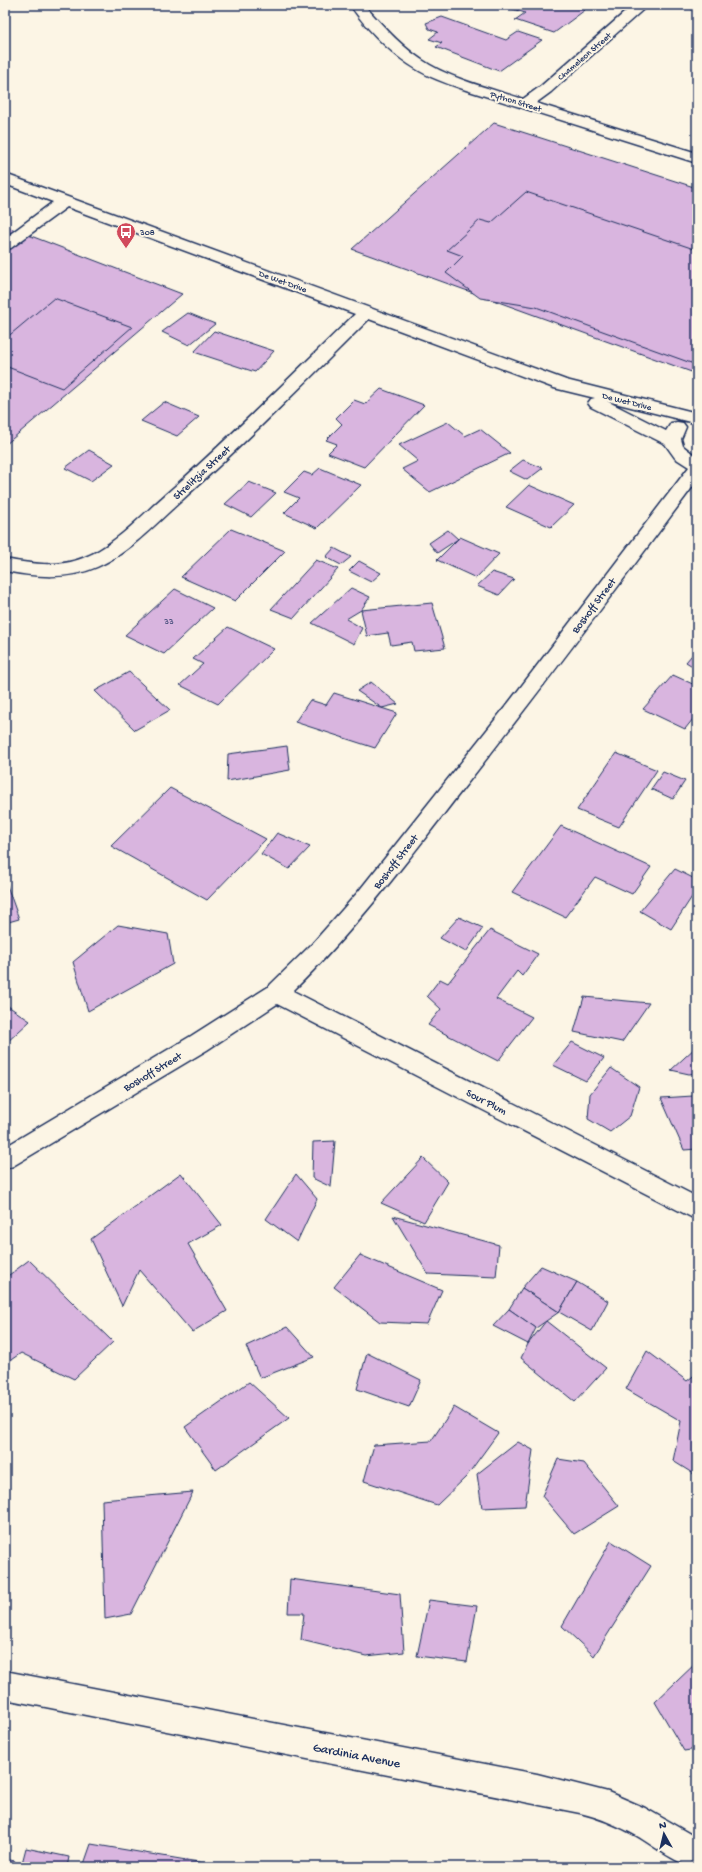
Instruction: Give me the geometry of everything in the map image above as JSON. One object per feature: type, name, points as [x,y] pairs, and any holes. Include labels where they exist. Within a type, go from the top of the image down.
[{"type":"street","name":"Python Street","points":[[357,5],[391,42],[413,60],[436,74],[525,104],[697,158]]},
{"type":"street","name":"Chameleon Street","points":[[525,104],[546,90],[641,5]]},
{"type":"street","name":"De Wet Drive","points":[[5,179],[560,384],[695,418]]},
{"type":"street","points":[[5,245],[65,201]]},
{"type":"street","name":"Strelitzia Street","points":[[5,565],[27,570],[51,571],[78,567],[107,554],[203,473],[367,312]]},
{"type":"street","name":"De Wet Drive","points":[[560,384],[672,441]]},
{"type":"street","points":[[695,418],[681,423],[673,431],[672,441],[676,450],[686,459],[697,464]]},
{"type":"street","name":"Boshoff Street","points":[[5,1159],[200,1043],[276,993],[320,950],[366,898],[517,706],[697,468]]},
{"type":"street","name":"Sour Plum","points":[[276,993],[697,1208]]},
{"type":"street","name":"Gardinia Avenue","points":[[5,1685],[537,1789],[594,1802],[622,1813],[668,1837],[697,1855]]},
{"type":"building","points":[[501,5],[571,5],[585,10],[554,33],[515,20],[525,13]]},
{"type":"building","points":[[442,17],[506,40],[518,32],[542,40],[499,71],[436,47],[442,43],[429,39],[438,32],[429,29],[426,23]]},
{"type":"building","points":[[494,123],[697,188],[697,374],[352,249]]},
{"type":"building","points":[[526,192],[697,250],[697,357],[691,363],[536,307],[480,298],[446,273],[463,256],[447,250],[480,220],[491,223]]},
{"type":"building","points":[[5,226],[182,294],[5,445]]},
{"type":"building","points":[[54,298],[132,327],[62,388],[5,366],[5,339]]},
{"type":"building","points":[[188,313],[215,324],[189,345],[162,332]]},
{"type":"building","points":[[214,331],[274,351],[255,372],[194,352]]},
{"type":"building","points":[[381,389],[424,405],[364,467],[328,453],[337,444],[326,440],[342,424],[336,418],[354,400],[365,404]]},
{"type":"building","points":[[164,402],[199,417],[177,436],[141,421]]},
{"type":"building","points":[[448,422],[465,436],[480,429],[510,453],[430,492],[402,469],[418,461],[399,445]]},
{"type":"building","points":[[89,450],[114,464],[91,481],[65,468]]},
{"type":"building","points":[[523,460],[543,468],[527,480],[509,471]]},
{"type":"building","points":[[320,468],[361,485],[317,528],[284,513],[299,498],[284,492],[304,472],[312,475]]},
{"type":"building","points":[[249,482],[276,493],[251,517],[225,504]]},
{"type":"building","points":[[529,485],[574,505],[551,527],[506,507]]},
{"type":"building","points":[[231,529],[285,551],[235,601],[181,577]]},
{"type":"building","points":[[448,530],[458,539],[437,553],[429,543]]},
{"type":"building","points":[[460,537],[499,554],[476,578],[437,560]]},
{"type":"building","points":[[334,548],[351,557],[341,565],[326,557]]},
{"type":"building","points":[[316,560],[338,569],[294,618],[271,609]]},
{"type":"building","points":[[359,561],[381,573],[371,582],[349,571]]},
{"type":"building","points":[[492,572],[514,579],[499,595],[477,586]]},
{"type":"building","points":[[351,588],[370,597],[361,610],[346,619],[362,628],[354,644],[312,623]]},
{"type":"building","points":[[175,589],[213,608],[164,654],[125,635]]},
{"type":"building","points":[[432,603],[445,648],[414,651],[412,642],[391,645],[388,633],[367,636],[361,610]]},
{"type":"building","points":[[228,627],[274,649],[218,704],[180,685],[203,664],[193,659]]},
{"type":"building","points":[[697,649],[697,669],[686,662]]},
{"type":"building","points":[[129,672],[170,710],[135,730],[95,691]]},
{"type":"building","points":[[673,675],[697,686],[697,714],[685,729],[643,709]]},
{"type":"building","points":[[371,682],[398,704],[382,708],[357,691]]},
{"type":"building","points":[[334,693],[397,713],[375,748],[295,722],[310,700],[326,705]]},
{"type":"building","points":[[287,746],[290,770],[227,781],[228,754]]},
{"type":"building","points":[[616,753],[657,770],[619,827],[577,810]]},
{"type":"building","points":[[663,772],[685,781],[673,799],[651,789]]},
{"type":"building","points":[[170,788],[266,839],[207,900],[111,846]]},
{"type":"building","points":[[561,826],[651,867],[632,894],[595,877],[565,917],[512,892]]},
{"type":"building","points":[[277,833],[310,847],[289,869],[261,854]]},
{"type":"building","points":[[675,869],[697,880],[697,889],[671,929],[640,911]]},
{"type":"building","points":[[5,880],[19,919],[5,923]]},
{"type":"building","points":[[459,917],[483,928],[466,952],[440,938]]},
{"type":"building","points":[[118,925],[168,934],[173,964],[88,1011],[73,962]]},
{"type":"building","points":[[490,930],[538,954],[522,976],[517,971],[496,999],[532,1017],[498,1061],[428,1025],[441,1009],[427,996],[440,979],[448,983]]},
{"type":"building","points":[[584,997],[649,1003],[622,1042],[574,1032]]},
{"type":"building","points":[[5,1004],[30,1021],[5,1044]]},
{"type":"building","points":[[572,1042],[604,1058],[586,1081],[553,1065]]},
{"type":"building","points":[[697,1046],[697,1073],[689,1074],[671,1070]]},
{"type":"building","points":[[611,1068],[639,1087],[630,1116],[610,1132],[588,1119],[590,1094]]},
{"type":"building","points":[[693,1096],[697,1101],[697,1149],[684,1150],[661,1098]]},
{"type":"building","points":[[335,1141],[331,1187],[312,1178],[313,1142]]},
{"type":"building","points":[[423,1158],[448,1182],[424,1222],[381,1203]]},
{"type":"building","points":[[181,1173],[222,1225],[188,1244],[227,1311],[192,1332],[139,1270],[122,1306],[91,1239]]},
{"type":"building","points":[[296,1174],[317,1199],[297,1242],[266,1219]]},
{"type":"building","points":[[393,1216],[499,1245],[496,1277],[428,1274]]},
{"type":"building","points":[[360,1255],[442,1290],[427,1324],[380,1322],[334,1287]]},
{"type":"building","points":[[29,1260],[113,1342],[74,1379],[21,1353],[5,1364],[5,1278]]},
{"type":"building","points":[[541,1266],[577,1282],[559,1312],[522,1288]]},
{"type":"building","points":[[577,1282],[608,1301],[592,1331],[559,1312]]},
{"type":"building","points":[[522,1288],[559,1312],[536,1328],[509,1309]]},
{"type":"building","points":[[509,1309],[536,1328],[528,1344],[493,1326]]},
{"type":"building","points":[[546,1321],[606,1368],[575,1402],[521,1358],[528,1344]]},
{"type":"building","points":[[287,1327],[314,1357],[260,1378],[246,1346]]},
{"type":"building","points":[[647,1351],[687,1381],[697,1373],[697,1476],[673,1461],[681,1421],[626,1389]]},
{"type":"building","points":[[367,1353],[421,1380],[409,1407],[357,1389]]},
{"type":"building","points":[[249,1382],[289,1418],[216,1470],[185,1427]]},
{"type":"building","points":[[454,1407],[498,1433],[466,1477],[437,1505],[364,1481],[374,1445],[431,1441]]},
{"type":"building","points":[[518,1442],[533,1450],[525,1506],[482,1508],[477,1474]]},
{"type":"building","points":[[558,1459],[584,1463],[619,1506],[574,1534],[542,1496]]},
{"type":"building","points":[[193,1492],[131,1614],[105,1619],[102,1500]]},
{"type":"building","points":[[611,1541],[651,1566],[594,1656],[562,1626]]},
{"type":"building","points":[[290,1579],[400,1594],[404,1652],[366,1656],[301,1640],[304,1613],[288,1613]]},
{"type":"building","points":[[429,1600],[477,1606],[467,1662],[417,1656]]},
{"type":"building","points":[[697,1662],[697,1749],[684,1751],[655,1702]]},
{"type":"building","points":[[91,1844],[228,1867],[83,1867]]},
{"type":"building","points":[[26,1848],[69,1857],[67,1867],[21,1867]]},
{"type":"building","points":[[5,1859],[15,1861],[14,1867],[5,1867]]},
{"type":"place","name":"308","points":[[126,249]]}]
